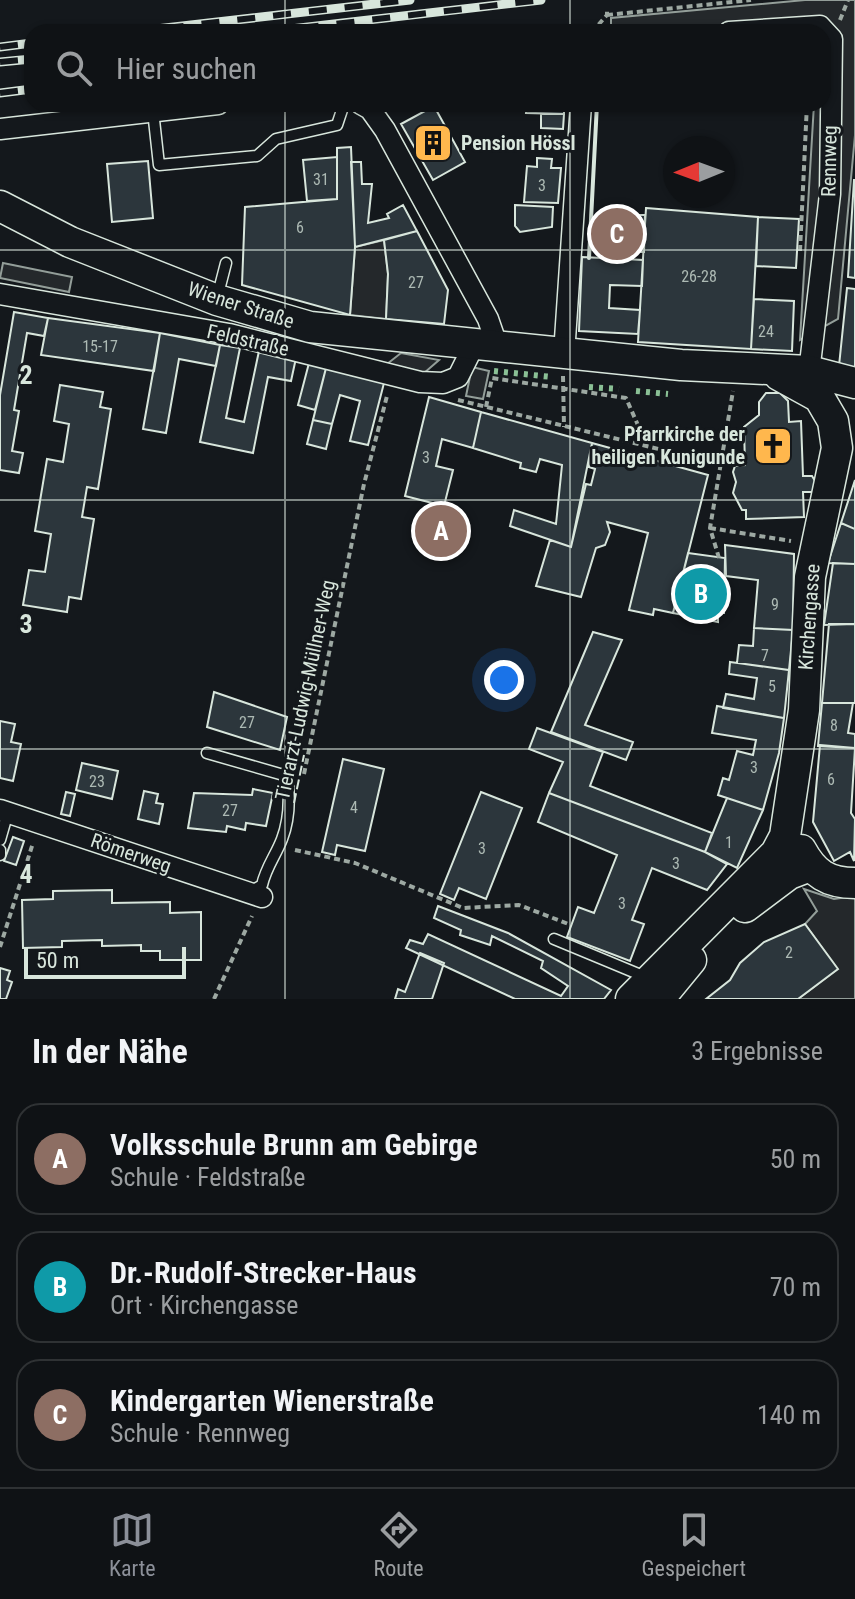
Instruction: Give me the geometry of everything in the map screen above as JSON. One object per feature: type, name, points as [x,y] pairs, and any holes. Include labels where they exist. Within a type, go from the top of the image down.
[{"type":"main road","name":"Wiener Straße","points":[[0,206],[70,242],[217,300],[310,327],[564,354],[751,368]]},
{"type":"main road","name":"Kirchengasse","points":[[751,368],[808,380],[833,421],[837,448]]},
{"type":"main road","points":[[808,380],[855,383]]},
{"type":"main road","name":"Kirchengasse","points":[[793,787],[804,710],[810,577],[815,545],[837,448],[855,421]]},
{"type":"main road","points":[[793,787],[792,834],[810,866],[837,883],[855,883]]},
{"type":"main road","points":[[646,992],[776,853],[785,836],[793,787]]},
{"type":"main road","points":[[646,992],[752,900],[789,874],[810,866]]},
{"type":"street","name":"Rennweg","points":[[808,380],[830,194],[831,38]]},
{"type":"street","points":[[0,129],[144,112]]},
{"type":"street","points":[[369,112],[385,130],[488,319],[486,346]]},
{"type":"street","points":[[564,354],[580,112]]},
{"type":"street","name":"Feldstraße","points":[[0,294],[60,311],[229,334],[443,383],[458,377],[486,346]]},
{"type":"street","name":"Römerweg","points":[[4,811],[255,895]]},
{"type":"lane","points":[[153,112],[159,165],[257,156],[276,139],[337,125],[341,112]]},
{"type":"lane","points":[[217,300],[226,263]]},
{"type":"lane","points":[[207,753],[287,776],[290,801],[282,839],[266,866],[262,885],[255,895]]},
{"type":"lane","points":[[0,840],[4,811]]},
{"type":"lane","points":[[554,939],[646,992]]},
{"type":"path","points":[[607,15],[751,0]]},
{"type":"path","points":[[599,24],[607,15],[607,8]]},
{"type":"path","points":[[800,260],[807,112]]},
{"type":"path","points":[[564,354],[564,427]]},
{"type":"path","points":[[719,558],[710,528],[720,464],[751,368]]},
{"type":"path","name":"Tierarzt-Ludwig-Müllner-Weg","points":[[301,788],[364,484],[393,374]]},
{"type":"path","points":[[486,407],[492,378],[626,398],[648,448]]},
{"type":"path","points":[[445,397],[720,464]]},
{"type":"path","points":[[710,528],[815,545]]},
{"type":"path","points":[[0,947],[40,822]]},
{"type":"path","points":[[288,848],[355,863],[463,908],[519,905],[571,925]]},
{"type":"path","points":[[214,999],[255,895]]},
{"type":"path","points":[[0,924],[4,935]]},
{"type":"shaded area","points":[[805,0],[855,0],[855,135],[838,319],[800,340],[814,112],[831,112],[831,24],[611,24],[611,18]]},
{"type":"shaded area","points":[[384,240],[388,274],[386,319],[350,315],[355,247]]},
{"type":"shaded area","points":[[3,263],[72,277],[69,292],[0,278]]},
{"type":"shaded area","points":[[401,353],[439,360],[423,374],[387,364]]},
{"type":"shaded area","points":[[472,367],[489,371],[483,399],[466,396]]},
{"type":"shaded area","points":[[804,889],[834,899],[855,896],[855,999],[798,999],[837,969],[805,924],[817,911]]},
{"type":"building","name":"Pension Hössl","points":[[423,112],[437,112],[465,162],[433,180],[401,124]]},
{"type":"building","points":[[564,112],[564,114],[526,113]]},
{"type":"building","points":[[541,114],[564,114],[563,129],[541,128]]},
{"type":"building","points":[[351,147],[355,247],[350,315],[242,285],[245,207],[337,199],[337,148]]},
{"type":"building","points":[[337,157],[337,199],[307,201],[303,160]]},
{"type":"building","points":[[537,158],[552,159],[551,168],[561,168],[558,203],[524,202],[527,166],[537,167]]},
{"type":"building","points":[[148,161],[153,218],[112,222],[107,164]]},
{"type":"building","points":[[351,162],[361,162],[362,184],[372,184],[368,223],[389,218],[387,214],[403,205],[417,231],[355,247]]},
{"type":"building","points":[[855,180],[855,278],[848,277]]},
{"type":"building","points":[[515,205],[553,207],[552,227],[520,232],[515,226]]},
{"type":"building","points":[[646,208],[758,217],[751,349],[638,342]]},
{"type":"building","points":[[630,215],[645,215],[644,252],[627,252]]},
{"type":"building","points":[[758,217],[799,219],[796,268],[756,266]]},
{"type":"building","points":[[417,231],[448,290],[444,324],[386,319],[388,274],[384,240]]},
{"type":"building","points":[[582,257],[643,260],[642,286],[610,285],[609,308],[640,310],[638,334],[579,331]]},
{"type":"building","points":[[847,288],[855,289],[855,370],[839,366]]},
{"type":"building","points":[[754,299],[794,301],[792,351],[751,349]]},
{"type":"building","points":[[14,312],[48,318],[44,336],[27,333],[14,410],[19,411],[12,451],[23,453],[19,473],[0,470],[0,395]]},
{"type":"building","points":[[48,318],[160,333],[154,371],[41,355]]},
{"type":"building","points":[[160,333],[220,345],[216,366],[179,359],[166,433],[143,429]]},
{"type":"building","points":[[220,345],[240,348],[226,418],[244,422],[259,351],[296,358],[291,381],[268,377],[253,453],[200,442]]},
{"type":"building","points":[[309,363],[326,368],[315,410],[298,405]]},
{"type":"building","points":[[326,368],[384,383],[368,445],[350,441],[360,401],[340,395],[332,424],[313,420]]},
{"type":"building","points":[[60,385],[103,392],[100,407],[111,409],[98,489],[87,487],[82,517],[94,519],[81,599],[69,597],[67,612],[23,605],[29,570],[45,572],[51,534],[35,531],[47,459],[63,462],[69,424],[54,421]]},
{"type":"building","name":"Pfarrkirche der heiligen Kunigunde","points":[[766,393],[780,393],[788,401],[789,422],[801,421],[803,476],[812,476],[817,484],[812,492],[803,492],[804,517],[746,519],[746,510],[742,510],[733,493],[735,466],[745,465],[744,427],[759,415],[759,402]]},
{"type":"building","points":[[429,397],[481,412],[473,448],[442,439],[436,466],[453,470],[444,506],[405,496]]},
{"type":"building","points":[[481,412],[592,443],[571,547],[510,526],[514,510],[556,524],[562,465],[540,459],[536,472],[520,468],[521,463],[473,448]]},
{"type":"building","points":[[313,420],[332,424],[326,449],[307,444]]},
{"type":"building","points":[[592,443],[708,475],[673,613],[654,609],[653,615],[629,610],[648,533],[607,522],[610,532],[605,545],[596,548],[581,597],[536,586],[550,540],[571,547],[586,484],[591,485],[595,469],[589,467]]},
{"type":"building","points":[[855,480],[855,529],[841,523]]},
{"type":"building","points":[[841,523],[855,529],[855,564],[828,563]]},
{"type":"building","points":[[725,545],[794,554],[793,630],[754,628],[758,580],[726,576]]},
{"type":"building","points":[[688,553],[725,558],[724,613],[718,613],[718,622],[673,613]]},
{"type":"building","points":[[833,563],[855,564],[855,624],[824,625]]},
{"type":"building","points":[[829,624],[855,624],[855,703],[822,703]]},
{"type":"building","points":[[754,628],[793,630],[789,670],[737,663],[739,645],[753,646]]},
{"type":"building","points":[[593,632],[622,640],[585,725],[633,742],[626,760],[551,732]]},
{"type":"building","points":[[730,662],[789,670],[784,718],[723,708],[726,694],[754,699],[757,678],[729,674]]},
{"type":"building","points":[[214,692],[287,717],[280,750],[207,727]]},
{"type":"building","points":[[822,703],[853,703],[848,733],[855,734],[855,748],[818,746]]},
{"type":"building","points":[[717,706],[784,718],[779,753],[763,810],[718,795],[723,778],[729,780],[737,751],[753,755],[756,740],[712,733]]},
{"type":"building","points":[[0,721],[15,724],[11,742],[21,744],[13,781],[0,778]]},
{"type":"building","points":[[537,728],[603,752],[590,786],[712,833],[705,852],[549,793],[563,762],[529,749]]},
{"type":"building","points":[[820,745],[855,748],[851,813],[855,819],[854,861],[850,852],[834,861],[813,822]]},
{"type":"building","points":[[343,759],[384,769],[365,851],[337,845],[335,855],[322,852]]},
{"type":"building","points":[[82,763],[118,771],[112,799],[76,790]]},
{"type":"building","points":[[253,789],[273,793],[266,826],[246,823],[245,830],[227,826],[226,832],[188,828],[194,793],[252,795]]},
{"type":"building","points":[[144,791],[158,794],[156,803],[163,804],[159,824],[138,819]]},
{"type":"building","points":[[66,792],[75,794],[70,816],[61,814]]},
{"type":"building","points":[[481,792],[522,808],[486,899],[459,888],[454,900],[440,894]]},
{"type":"building","points":[[549,793],[705,852],[727,864],[707,890],[652,868],[632,920],[644,924],[630,961],[567,937],[578,907],[594,913],[617,855],[538,822]]},
{"type":"building","points":[[727,798],[763,810],[737,868],[705,852]]},
{"type":"building","points":[[13,837],[24,841],[16,865],[4,861]]},
{"type":"building","points":[[112,890],[112,903],[170,902],[170,913],[201,912],[201,960],[160,960],[160,951],[141,951],[141,945],[102,946],[102,940],[62,941],[62,947],[23,948],[22,900],[53,899],[53,891]]},
{"type":"building","points":[[438,906],[508,933],[611,990],[604,999],[515,999],[406,948],[410,940],[423,944],[428,934],[561,996],[568,986],[541,968],[543,961],[492,936],[490,945],[460,935],[461,930],[434,918]]},
{"type":"building","points":[[805,924],[838,969],[798,999],[706,999],[730,980],[740,963],[764,942]]},
{"type":"building","points":[[420,953],[444,963],[432,999],[395,999],[398,989],[405,992]]},
{"type":"building","points":[[0,968],[10,971],[7,980],[12,982],[6,999],[0,999]]},
{"type":"railway","points":[[200,24],[410,0]]},
{"type":"railway","points":[[334,24],[541,0]]},
{"type":"railway","points":[[0,47],[24,44]]},
{"type":"railway","points":[[0,62],[24,60]]},
{"type":"railway","points":[[0,93],[24,90]]},
{"type":"hedge","points":[[494,371],[552,377]]},
{"type":"hedge","points":[[589,387],[619,389]]},
{"type":"hedge","points":[[636,391],[668,394]]},
{"type":"fence","points":[[294,803],[304,755]]},
{"type":"wall","points":[[589,258],[597,112]]},
{"type":"place","name":"Pension Hössl","points":[[433,143]]},
{"type":"place","name":"Kindergarten Wienerstraße","points":[[617,234]]},
{"type":"place","name":"Pfarrkirche der heiligen Kunigunde","points":[[773,446]]},
{"type":"place","name":"Volksschule Brunn am Gebirge","points":[[441,531]]},
{"type":"place","name":"Dr.-Rudolf-Strecker-Haus","points":[[701,594]]}]
